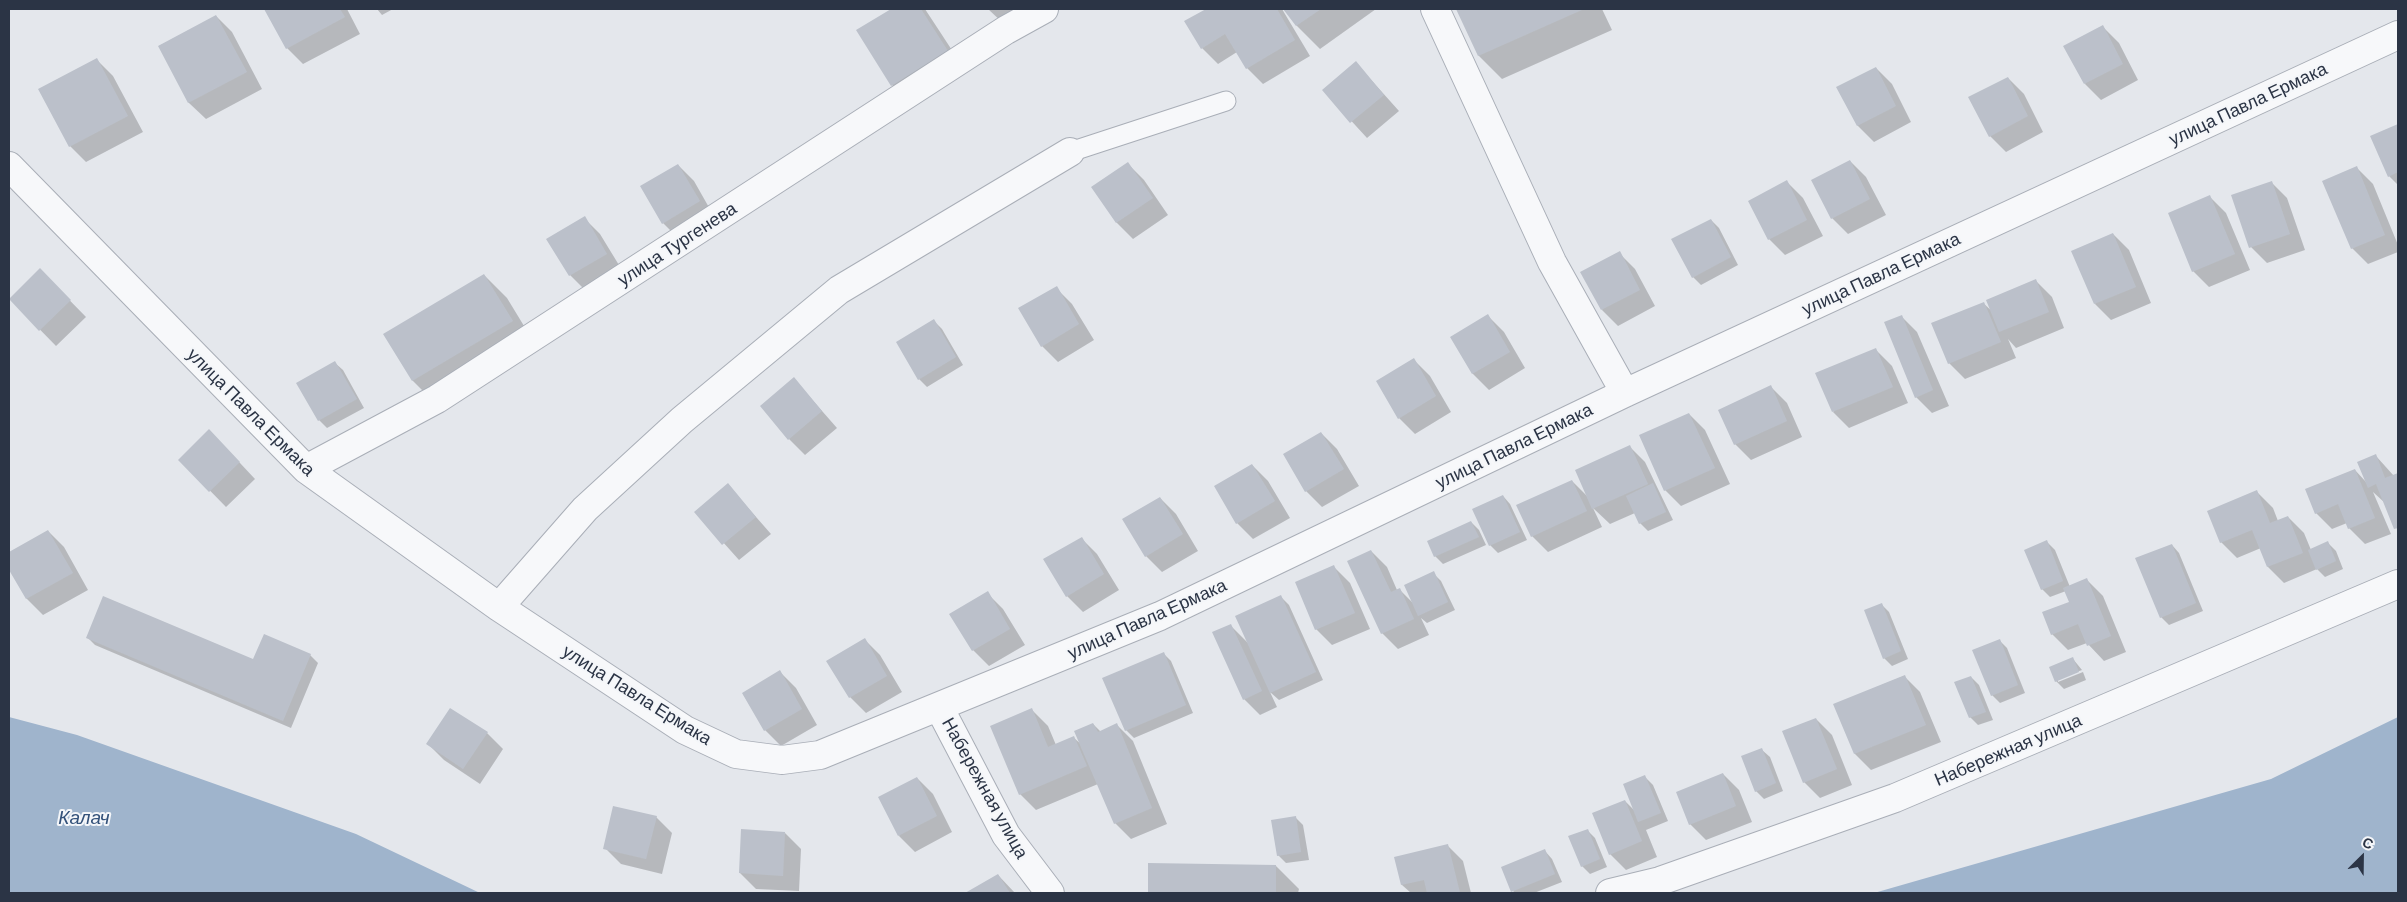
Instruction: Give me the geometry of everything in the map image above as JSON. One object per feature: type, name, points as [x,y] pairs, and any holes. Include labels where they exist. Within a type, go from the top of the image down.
[{"type":"street","name":"улица Тургенева","points":[[306,469],[437,399],[1006,30],[1044,9]]},
{"type":"street","points":[[1435,9],[1552,262],[1625,393]]},
{"type":"street","name":"улица Павла Ермака","points":[[9,166],[306,469],[499,607],[686,730],[736,754],[782,760],[820,755],[1160,616],[1625,393],[2398,35]]},
{"type":"street","points":[[499,607],[585,509],[682,420],[839,290],[1070,152]]},
{"type":"street","name":"Набережная улица","points":[[1610,893],[1660,880],[1895,798],[2398,584]]},
{"type":"street","name":"Набережная улица","points":[[939,706],[1006,835],[1050,893]]},
{"type":"lane","points":[[1070,152],[1226,101]]},
{"type":"water","name":"Калач","points":[[9,717],[77,735],[356,834],[480,893],[9,893]]},
{"type":"water","points":[[2398,717],[2398,893],[1874,893],[2271,779]]},
{"type":"building","points":[[264,9],[340,9],[345,17],[286,49]]},
{"type":"building","points":[[891,9],[921,9],[948,51],[891,86],[856,30]]},
{"type":"building","points":[[1206,9],[1277,9],[1295,40],[1246,69],[1225,34],[1201,49],[1184,21]]},
{"type":"building","points":[[1283,9],[1321,9],[1296,26]]},
{"type":"building","points":[[1456,9],[1584,9],[1478,56]]},
{"type":"building","points":[[216,15],[247,72],[188,103],[158,46]]},
{"type":"building","points":[[2103,25],[2123,64],[2084,84],[2063,46]]},
{"type":"building","points":[[97,58],[128,116],[69,147],[38,89]]},
{"type":"building","points":[[1356,61],[1384,95],[1350,123],[1322,90]]},
{"type":"building","points":[[1876,67],[1896,106],[1857,126],[1836,87]]},
{"type":"building","points":[[2008,77],[2028,116],[1989,137],[1968,97]]},
{"type":"building","points":[[2398,124],[2398,172],[2388,177],[2370,136]]},
{"type":"building","points":[[1850,160],[1870,199],[1831,219],[1811,180]]},
{"type":"building","points":[[1128,162],[1153,198],[1116,223],[1091,187]]},
{"type":"building","points":[[678,164],[700,201],[662,224],[640,186]]},
{"type":"building","points":[[2357,166],[2385,235],[2351,249],[2322,181]]},
{"type":"building","points":[[1787,180],[1807,220],[1768,240],[1748,201]]},
{"type":"building","points":[[2272,181],[2290,234],[2249,248],[2231,195]]},
{"type":"building","points":[[2210,195],[2235,254],[2192,272],[2168,213]]},
{"type":"building","points":[[585,216],[607,254],[569,276],[546,239]]},
{"type":"building","points":[[1711,219],[1731,257],[1692,278],[1671,239]]},
{"type":"building","points":[[2113,233],[2136,287],[2094,304],[2071,251]]},
{"type":"building","points":[[1620,251],[1640,290],[1601,310],[1580,272]]},
{"type":"building","points":[[40,268],[71,300],[39,331],[9,299]]},
{"type":"building","points":[[484,274],[513,321],[412,381],[383,334]]},
{"type":"building","points":[[2036,279],[2049,312],[1999,332],[1986,300]]},
{"type":"building","points":[[1057,286],[1079,324],[1041,347],[1018,308]]},
{"type":"building","points":[[1984,302],[2001,342],[1948,364],[1931,323]]},
{"type":"building","points":[[1488,314],[1510,352],[1472,374],[1450,337]]},
{"type":"building","points":[[1902,315],[1933,390],[1915,398],[1884,322]]},
{"type":"building","points":[[934,319],[956,357],[918,380],[896,342]]},
{"type":"building","points":[[1876,348],[1893,387],[1832,412],[1815,373]]},
{"type":"building","points":[[1414,358],[1436,396],[1398,419],[1376,381]]},
{"type":"building","points":[[335,361],[357,399],[318,421],[296,383]]},
{"type":"building","points":[[794,377],[822,411],[788,440],[760,406]]},
{"type":"building","points":[[1771,385],[1787,421],[1734,445],[1718,410]]},
{"type":"building","points":[[1689,413],[1715,468],[1664,491],[1639,435]]},
{"type":"building","points":[[209,429],[240,462],[209,492],[178,460]]},
{"type":"building","points":[[1321,432],[1344,469],[1305,492],[1283,454]]},
{"type":"building","points":[[1630,445],[1648,484],[1592,509],[1575,470]]},
{"type":"building","points":[[2376,454],[2385,478],[2398,473],[2398,528],[2394,529],[2376,484],[2368,488],[2357,462]]},
{"type":"building","points":[[1252,464],[1275,501],[1236,524],[1214,486]]},
{"type":"building","points":[[2355,469],[2375,518],[2348,529],[2338,504],[2315,514],[2305,489]]},
{"type":"building","points":[[1572,480],[1587,511],[1531,537],[1516,505]]},
{"type":"building","points":[[728,483],[756,517],[722,545],[694,512]]},
{"type":"building","points":[[1653,483],[1666,512],[1639,524],[1626,496]]},
{"type":"building","points":[[2257,490],[2270,523],[2288,516],[2303,553],[2267,567],[2252,530],[2220,543],[2207,511]]},
{"type":"building","points":[[1503,495],[1520,532],[1489,546],[1472,509]]},
{"type":"building","points":[[1160,497],[1183,534],[1145,557],[1122,519]]},
{"type":"building","points":[[1471,521],[1479,537],[1434,557],[1427,541]]},
{"type":"building","points":[[48,530],[73,573],[26,599],[9,570],[9,552]]},
{"type":"building","points":[[1082,537],[1104,574],[1066,597],[1043,559]]},
{"type":"building","points":[[2047,540],[2063,581],[2041,590],[2024,550]]},
{"type":"building","points":[[2328,541],[2336,561],[2316,570],[2308,550]]},
{"type":"building","points":[[2172,544],[2196,603],[2160,618],[2135,558]]},
{"type":"building","points":[[1371,550],[1391,592],[1400,588],[1414,619],[1381,634],[1347,561]]},
{"type":"building","points":[[1334,565],[1355,613],[1315,630],[1295,582]]},
{"type":"building","points":[[1434,571],[1448,602],[1418,616],[1404,585]]},
{"type":"building","points":[[2087,578],[2111,636],[2087,646],[2078,624],[2051,635],[2042,612],[2069,602],[2063,588]]},
{"type":"building","points":[[988,591],[1010,629],[972,651],[949,614]]},
{"type":"building","points":[[1281,595],[1316,672],[1270,693],[1235,616]]},
{"type":"building","points":[[103,596],[253,659],[264,634],[311,654],[283,721],[86,638]]},
{"type":"building","points":[[1882,603],[1901,651],[1883,659],[1864,610]]},
{"type":"building","points":[[1231,624],[1262,691],[1243,700],[1212,632]]},
{"type":"building","points":[[865,638],[887,676],[849,698],[826,661]]},
{"type":"building","points":[[2000,639],[2018,685],[1991,696],[1972,650]]},
{"type":"building","points":[[1164,652],[1186,705],[1125,731],[1102,678]]},
{"type":"building","points":[[2073,657],[2079,672],[2055,682],[2049,667]]},
{"type":"building","points":[[780,670],[802,709],[764,731],[742,693]]},
{"type":"building","points":[[1905,675],[1926,725],[1854,754],[1833,704]]},
{"type":"building","points":[[1971,676],[1986,712],[1969,718],[1954,682]]},
{"type":"building","points":[[450,708],[488,732],[463,769],[426,744]]},
{"type":"building","points":[[1032,708],[1048,747],[1074,736],[1087,766],[1019,795],[990,726]]},
{"type":"building","points":[[1816,718],[1837,769],[1803,783],[1782,731]]},
{"type":"building","points":[[1093,723],[1098,732],[1117,723],[1152,808],[1114,824],[1074,731]]},
{"type":"building","points":[[1762,748],[1776,783],[1755,792],[1741,756]]},
{"type":"building","points":[[1723,773],[1736,806],[1689,825],[1676,792]]},
{"type":"building","points":[[1645,775],[1661,813],[1638,822],[1623,784]]},
{"type":"building","points":[[917,777],[937,816],[898,836],[878,797]]},
{"type":"building","points":[[1625,800],[1642,841],[1609,855],[1592,813]]},
{"type":"building","points":[[613,806],[657,816],[646,859],[603,849]]},
{"type":"building","points":[[1296,816],[1301,852],[1277,856],[1271,820]]},
{"type":"building","points":[[741,829],[785,832],[783,876],[739,873]]},
{"type":"building","points":[[1588,829],[1600,859],[1581,867],[1568,836]]},
{"type":"building","points":[[1448,844],[1460,893],[1427,893],[1424,880],[1401,885],[1394,857]]},
{"type":"building","points":[[1545,849],[1555,874],[1511,892],[1501,867]]},
{"type":"building","points":[[1148,863],[1276,865],[1276,893],[1148,893]]},
{"type":"building","points":[[998,874],[1010,893],[965,893]]}]
